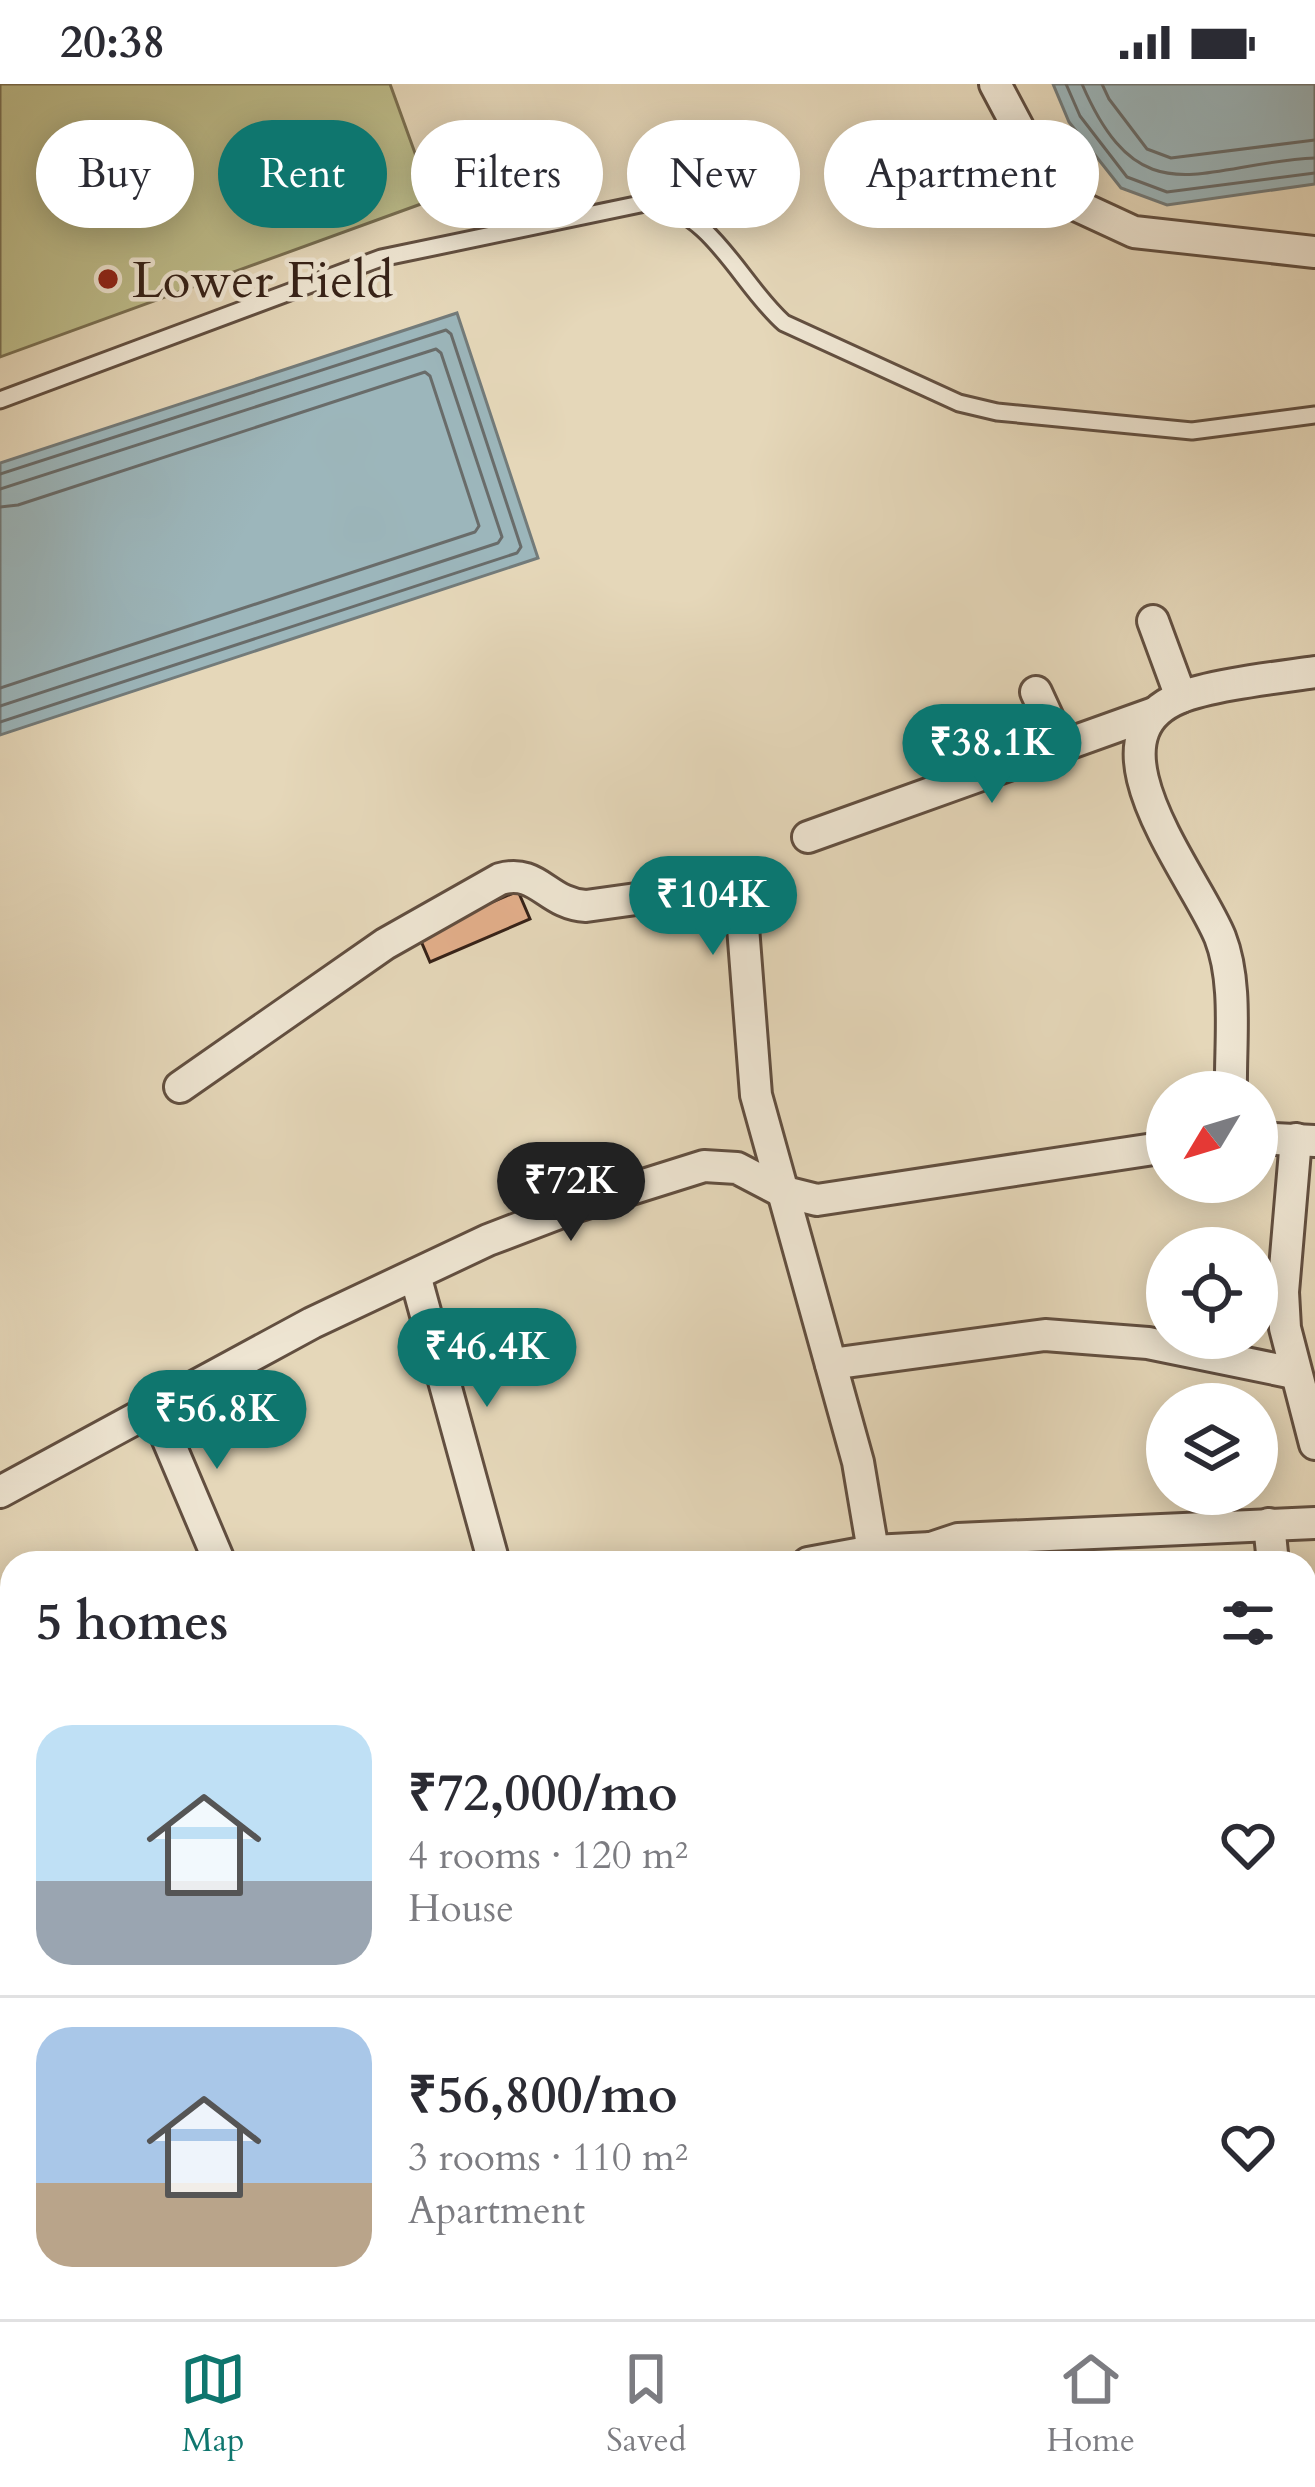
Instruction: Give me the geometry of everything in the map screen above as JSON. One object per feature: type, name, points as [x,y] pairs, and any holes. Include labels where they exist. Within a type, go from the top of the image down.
[{"type":"street","points":[[995,84],[1054,195],[1134,232],[1315,252]]},
{"type":"street","points":[[1153,622],[1167,705],[1138,743],[1138,768],[1220,936],[1229,966],[1232,1071]]},
{"type":"street","points":[[808,837],[1167,705],[1315,672]]},
{"type":"street","points":[[1036,692],[1061,746]]},
{"type":"street","points":[[180,1088],[386,944],[500,879],[518,874],[566,905],[708,889],[730,898],[742,914],[756,1095],[858,1462],[873,1551]]},
{"type":"street","points":[[1306,1140],[1283,1292],[1294,1373],[1315,1444]]},
{"type":"street","points":[[0,1492],[312,1323],[488,1240],[704,1166],[737,1168],[781,1190],[818,1201],[1146,1150]]},
{"type":"street","points":[[415,1275],[491,1551]]},
{"type":"street","points":[[831,1364],[1045,1335],[1148,1343],[1294,1373]]},
{"type":"street","points":[[154,1407],[215,1551]]},
{"type":"street","points":[[932,1551],[958,1540],[1315,1523]]},
{"type":"street","points":[[1269,1524],[1272,1551]]},
{"type":"street","points":[[1120,1531],[1122,1551]]},
{"type":"lane","points":[[0,400],[381,258],[650,202],[671,205],[692,218],[726,254],[761,303],[784,323],[959,403],[997,412],[1192,431],[1315,415]]},
{"type":"shaded area","points":[[0,84],[390,84],[411,142],[411,208],[387,216],[387,120],[218,120],[218,228],[355,228],[0,357]]},
{"type":"water","points":[[1053,84],[1315,84],[1315,184],[1167,205],[1121,188],[1099,160],[1099,120],[1068,120]]},
{"type":"water","points":[[457,313],[538,558],[0,735],[0,463]]},
{"type":"building","points":[[518,891],[530,919],[430,962],[418,934]]},
{"type":"place","name":"Lower Field","points":[[108,279]]}]
